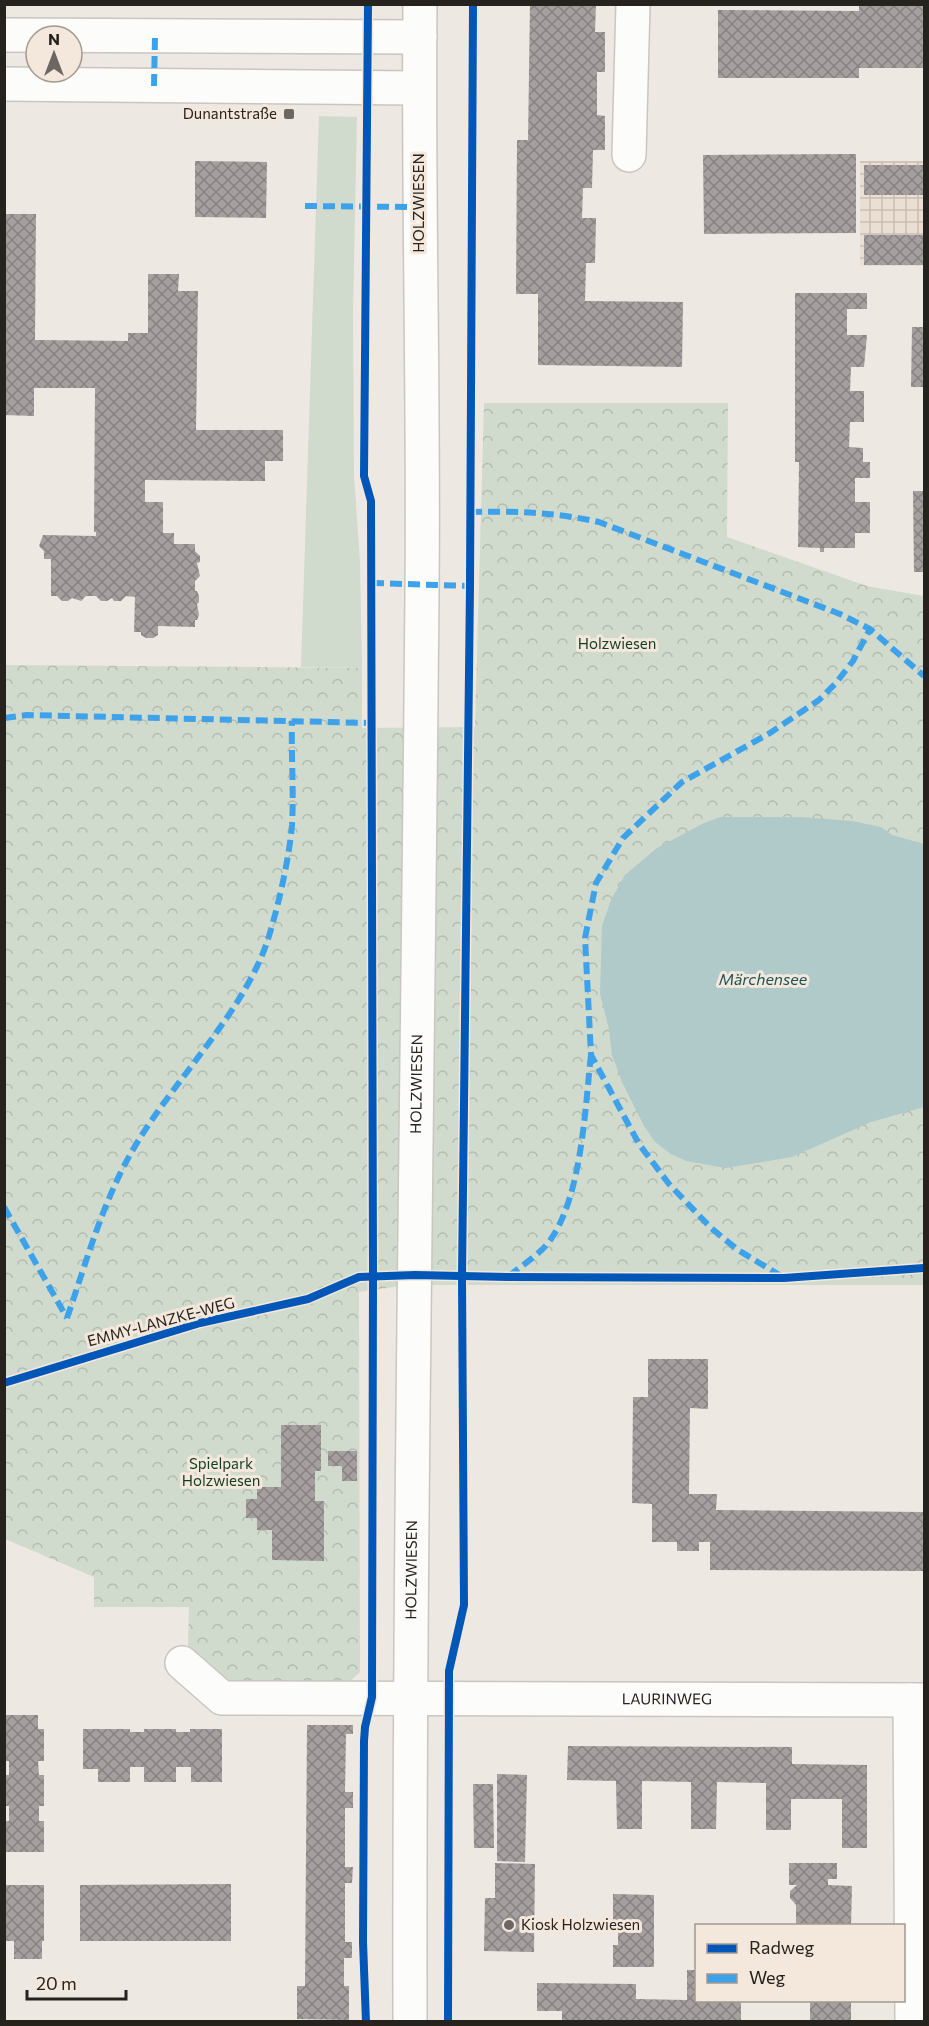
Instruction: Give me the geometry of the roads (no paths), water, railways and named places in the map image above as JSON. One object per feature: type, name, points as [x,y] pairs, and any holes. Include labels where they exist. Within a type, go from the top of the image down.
[{"type":"street","name":"HOLZWIESEN","points":[[410,2022],[409,1697],[422,585],[420,4]]},
{"type":"street","points":[[629,155],[633,4]]},
{"type":"street","points":[[4,35],[420,37]]},
{"type":"street","points":[[4,84],[419,88]]},
{"type":"street","name":"LAURINWEG","points":[[182,1663],[222,1698],[917,1700]]},
{"type":"street","points":[[912,2022],[917,1700]]},
{"type":"water","name":"Märchensee","points":[[720,817],[801,817],[852,821],[881,827],[892,835],[924,844],[924,1107],[871,1122],[792,1157],[726,1168],[686,1161],[671,1154],[655,1142],[644,1126],[622,1082],[612,1055],[609,1029],[600,994],[602,926],[611,900],[625,875],[657,848]]},
{"type":"place","name":"Dunantstraße","points":[[289,114]]},
{"type":"place","name":"Kiosk Holzwiesen","points":[[509,1925]]},
{"type":"park label","name":"Holzwiesen","points":[[617,644]]},
{"type":"park label","name":"Spielpark Holzwiesen","points":[[221,1472]]}]
